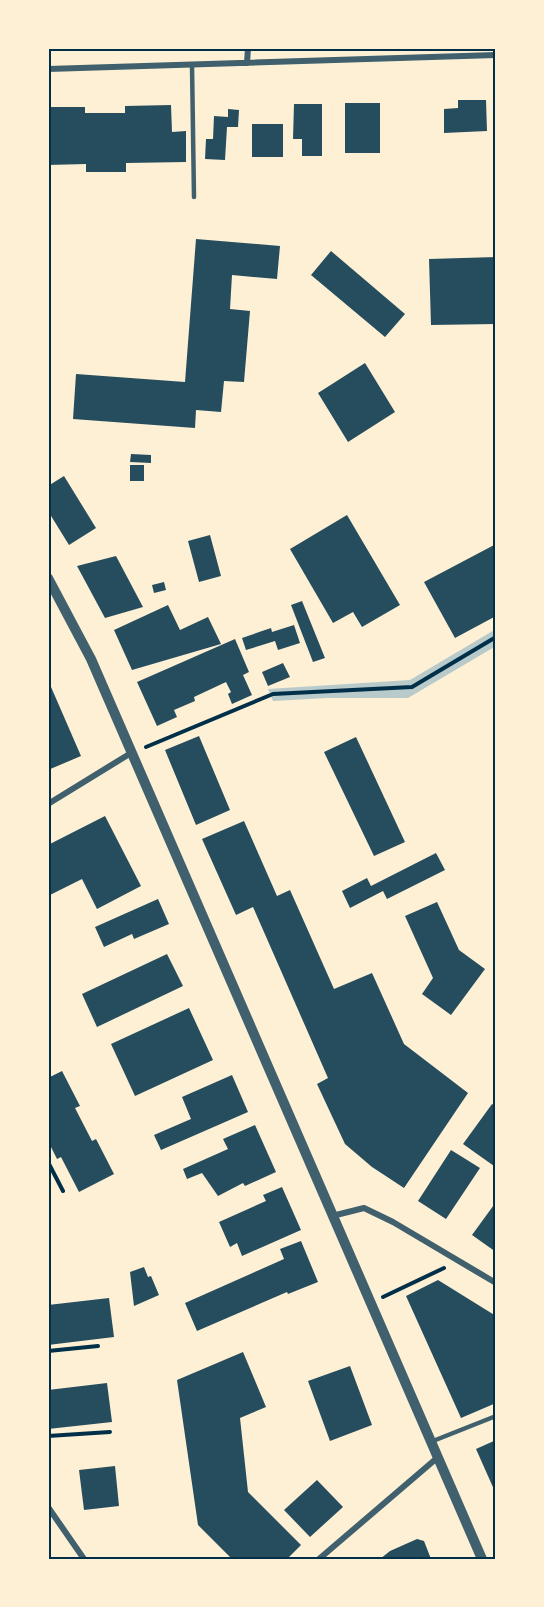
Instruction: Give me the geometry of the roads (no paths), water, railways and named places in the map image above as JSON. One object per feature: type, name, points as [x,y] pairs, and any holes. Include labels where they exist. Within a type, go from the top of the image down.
[{"type":"street","points":[[247,63],[248,48]]},
{"type":"street","points":[[48,69],[496,55]]},
{"type":"street","points":[[48,578],[91,659],[482,1559]]},
{"type":"street","points":[[48,804],[131,753]]},
{"type":"street","points":[[332,1216],[364,1208],[393,1222],[496,1283]]},
{"type":"street","points":[[319,1559],[437,1458]]},
{"type":"street","points":[[48,1507],[84,1559]]},
{"type":"lane","points":[[192,65],[194,197]]},
{"type":"lane","points":[[430,1442],[496,1416]]}]
